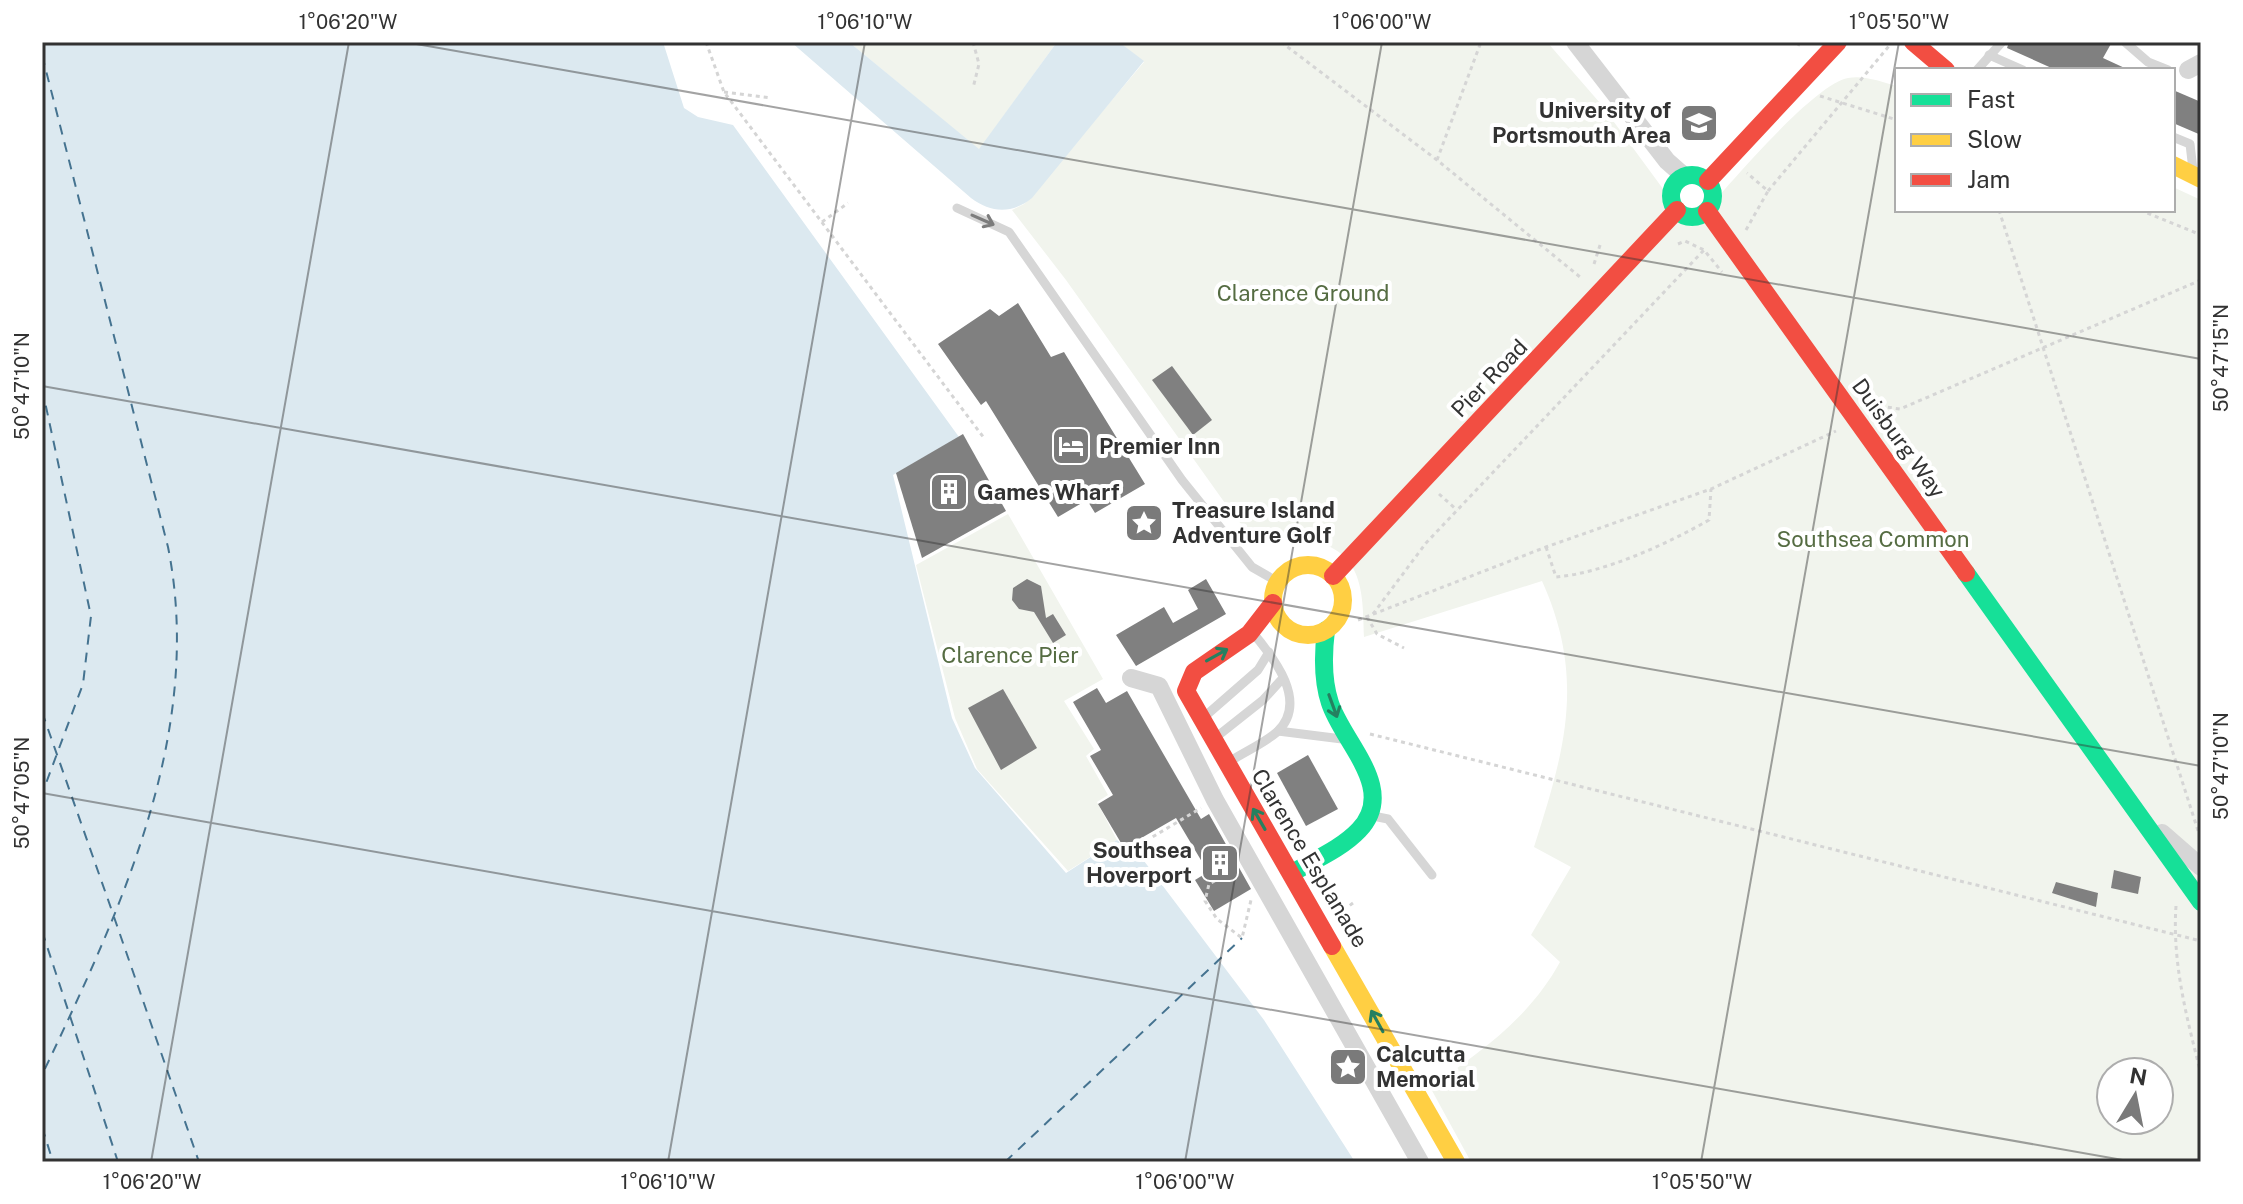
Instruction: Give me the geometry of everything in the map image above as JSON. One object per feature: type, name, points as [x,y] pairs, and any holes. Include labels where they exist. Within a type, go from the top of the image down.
[{"type":"street","points":[[1708,181],[1838,42]]},
{"type":"street","points":[[1913,42],[1944,68]]},
{"type":"street","points":[[1575,43],[1667,161],[1684,176]]},
{"type":"street","points":[[2175,166],[2197,177]]},
{"type":"street","points":[[1693,174],[1708,181],[1713,196],[1707,211],[1691,217],[1677,210],[1670,195],[1672,187],[1684,176],[1693,174]]},
{"type":"street","name":"Pier Road","points":[[1333,576],[1677,210]]},
{"type":"street","name":"Duisburg Way","points":[[1707,211],[2201,902]]},
{"type":"street","points":[[1304,566],[1315,566],[1333,576],[1342,595],[1342,605],[1334,623],[1315,634],[1292,631],[1276,615],[1273,603],[1278,582],[1293,568],[1304,566]]},
{"type":"street","name":"Clarence Esplanade","points":[[1273,603],[1252,632],[1199,665],[1187,677],[1186,691],[1456,1162]]},
{"type":"street","points":[[1292,873],[1360,830],[1370,815],[1374,797],[1371,780],[1348,739],[1329,695],[1323,653],[1326,630]]},
{"type":"street","points":[[1131,678],[1159,686],[1215,800],[1420,1162]]},
{"type":"street","name":"Duisburg Way","points":[[2137,809],[2201,867]]},
{"type":"lane","points":[[1979,68],[2002,42]]},
{"type":"lane","points":[[2125,42],[2148,62],[2183,69]]},
{"type":"lane","points":[[1989,55],[2018,68]]},
{"type":"lane","points":[[2175,138],[2190,144],[2197,177]]},
{"type":"lane","points":[[957,208],[1009,232],[1182,480],[1252,567],[1278,582]]},
{"type":"lane","points":[[1226,764],[1278,731],[1289,713],[1291,696],[1283,678],[1269,652],[1252,632]]},
{"type":"lane","points":[[1201,720],[1258,670],[1269,652]]},
{"type":"lane","points":[[1213,741],[1263,700],[1283,678]]},
{"type":"lane","points":[[1278,731],[1348,739]]},
{"type":"lane","points":[[1370,815],[1388,819],[1432,875]]},
{"type":"path","points":[[706,42],[724,92],[984,438]]},
{"type":"path","points":[[973,42],[979,64],[973,88]]},
{"type":"path","points":[[1281,42],[1437,160],[1583,279]]},
{"type":"path","points":[[1437,160],[1481,42]]},
{"type":"path","points":[[1740,241],[1768,191],[1892,42]]},
{"type":"path","points":[[1795,88],[1895,119]]},
{"type":"path","points":[[724,92],[771,98]]},
{"type":"path","points":[[1747,173],[1768,191]]},
{"type":"path","points":[[822,222],[848,203]]},
{"type":"path","points":[[2000,212],[2201,840]]},
{"type":"path","points":[[2145,212],[2201,235]]},
{"type":"path","points":[[1373,614],[1426,543],[1704,250]]},
{"type":"path","points":[[1858,403],[1900,409],[2201,280]]},
{"type":"path","points":[[1358,620],[1546,547],[1711,489],[1837,430]]},
{"type":"path","points":[[1546,547],[1556,577],[1576,575],[1678,538],[1709,520],[1711,489]]},
{"type":"path","points":[[1437,492],[1457,510]]},
{"type":"path","points":[[1367,617],[1377,634],[1404,648]]},
{"type":"path","points":[[1370,734],[2201,941]]},
{"type":"path","points":[[1139,845],[1215,800]]},
{"type":"path","points":[[1229,873],[1209,884],[1205,901],[1217,919],[1242,938],[1249,906]]},
{"type":"path","points":[[2177,898],[2174,934],[2185,1009],[2201,1074]]},
{"type":"path","points":[[1336,915],[1353,903]]},
{"type":"green space","points":[[849,42],[1057,42],[979,150]]},
{"type":"green space","name":"Southsea Common","points":[[1119,42],[1547,42],[1600,103],[1691,227],[1790,120],[1832,85],[1854,77],[1895,85],[1895,212],[2175,212],[2175,188],[2201,200],[2201,1162],[1471,1162],[1430,1087],[1503,1032],[1534,1000],[1560,962],[1531,935],[1571,867],[1534,847],[1562,746],[1567,683],[1564,650],[1556,617],[1542,581],[1364,637],[1360,588],[1349,561],[1323,544],[1261,536],[1237,520],[1066,280],[1012,210],[1024,204],[1144,62]]},
{"type":"green space","name":"Clarence Pier","points":[[1008,514],[1103,679],[1064,701],[1094,749],[1086,756],[1108,795],[1097,802],[1117,840],[1068,871],[977,769],[955,718],[916,565]]},
{"type":"shaded area","points":[[42,42],[663,42],[684,108],[698,117],[733,125],[959,437],[893,475],[952,718],[975,768],[1066,873],[1117,840],[1127,848],[1135,849],[1264,1020],[1355,1162],[42,1162]]},
{"type":"shaded area","points":[[791,42],[849,42],[979,149],[1057,42],[1119,42],[1144,61],[1032,198],[1017,207],[1002,210],[986,207],[971,198]]},
{"type":"building","points":[[2009,42],[2112,42],[2103,58],[2125,68],[2052,68],[2007,48]]},
{"type":"building","points":[[2175,91],[2201,102],[2201,135],[2175,124]]},
{"type":"building","points":[[1018,303],[1051,357],[1064,352],[1145,484],[1095,513],[1087,500],[1058,517],[986,401],[981,405],[938,344],[990,309],[999,316]]},
{"type":"building","points":[[1172,366],[1212,420],[1193,435],[1152,380]]},
{"type":"building","name":"Games Wharf","points":[[963,434],[1006,511],[922,558],[896,473]]},
{"type":"building","points":[[1027,579],[1041,586],[1046,618],[1053,614],[1066,635],[1053,643],[1034,612],[1019,609],[1012,600],[1013,588]]},
{"type":"building","points":[[1206,579],[1226,614],[1136,666],[1116,635],[1164,607],[1173,623],[1198,609],[1188,590]]},
{"type":"building","points":[[1097,688],[1106,703],[1127,691],[1201,819],[1209,814],[1251,889],[1214,911],[1195,880],[1208,872],[1176,818],[1124,848],[1098,804],[1113,795],[1090,756],[1101,750],[1073,702]]},
{"type":"building","points":[[1003,689],[1037,748],[1001,770],[968,708]]},
{"type":"building","points":[[1308,755],[1338,809],[1306,826],[1277,773]]},
{"type":"building","points":[[2114,870],[2141,877],[2138,894],[2111,888]]},
{"type":"building","points":[[2056,882],[2098,893],[2096,907],[2052,893]]},
{"type":"ferry route","points":[[42,55],[168,547],[176,616],[175,685],[165,753],[148,819],[100,949],[42,1075]]},
{"type":"ferry route","points":[[42,388],[91,616],[83,684],[42,794]]},
{"type":"ferry route","points":[[42,712],[112,911]]},
{"type":"ferry route","points":[[114,917],[199,1162]]},
{"type":"ferry route","points":[[42,931],[118,1162]]},
{"type":"ferry route","points":[[1005,1162],[1242,938]]},
{"type":"ferry route","points":[[42,1127],[53,1162]]},
{"type":"traffic: fast","points":[[1692,175],[1707,181],[1713,196],[1707,211],[1692,217],[1677,211],[1671,196],[1677,181],[1692,175]]},
{"type":"traffic: fast","points":[[1966,573],[2201,902]]},
{"type":"traffic: fast","points":[[1292,873],[1352,837],[1369,814],[1373,798],[1364,766],[1327,694],[1324,666],[1326,630]]},
{"type":"traffic: slow","points":[[2175,166],[2201,179]]},
{"type":"traffic: slow","points":[[1308,565],[1327,571],[1337,581],[1343,600],[1337,619],[1327,629],[1308,635],[1289,629],[1279,619],[1273,600],[1279,581],[1289,571],[1308,565]]},
{"type":"traffic: slow","points":[[1332,946],[1456,1162]]},
{"type":"traffic: jam","points":[[1708,181],[1838,42]]},
{"type":"traffic: jam","points":[[1913,42],[1944,68]]},
{"type":"traffic: jam","points":[[1333,576],[1677,210]]},
{"type":"traffic: jam","points":[[1707,211],[1966,573]]},
{"type":"traffic: jam","points":[[1273,603],[1249,634],[1194,672],[1186,691],[1332,946]]},
{"type":"place","name":"University of Portsmouth Area","points":[[1699,123]]},
{"type":"place","name":"Premier Inn","points":[[1071,446]]},
{"type":"place","name":"Games Wharf","points":[[949,492]]},
{"type":"place","name":"Treasure Island Adventure Golf","points":[[1144,523]]},
{"type":"place","name":"Southsea Hoverport","points":[[1220,863]]},
{"type":"place","name":"Calcutta Memorial","points":[[1348,1067]]},
{"type":"park label","name":"Clarence Ground","points":[[1303,293]]}]
